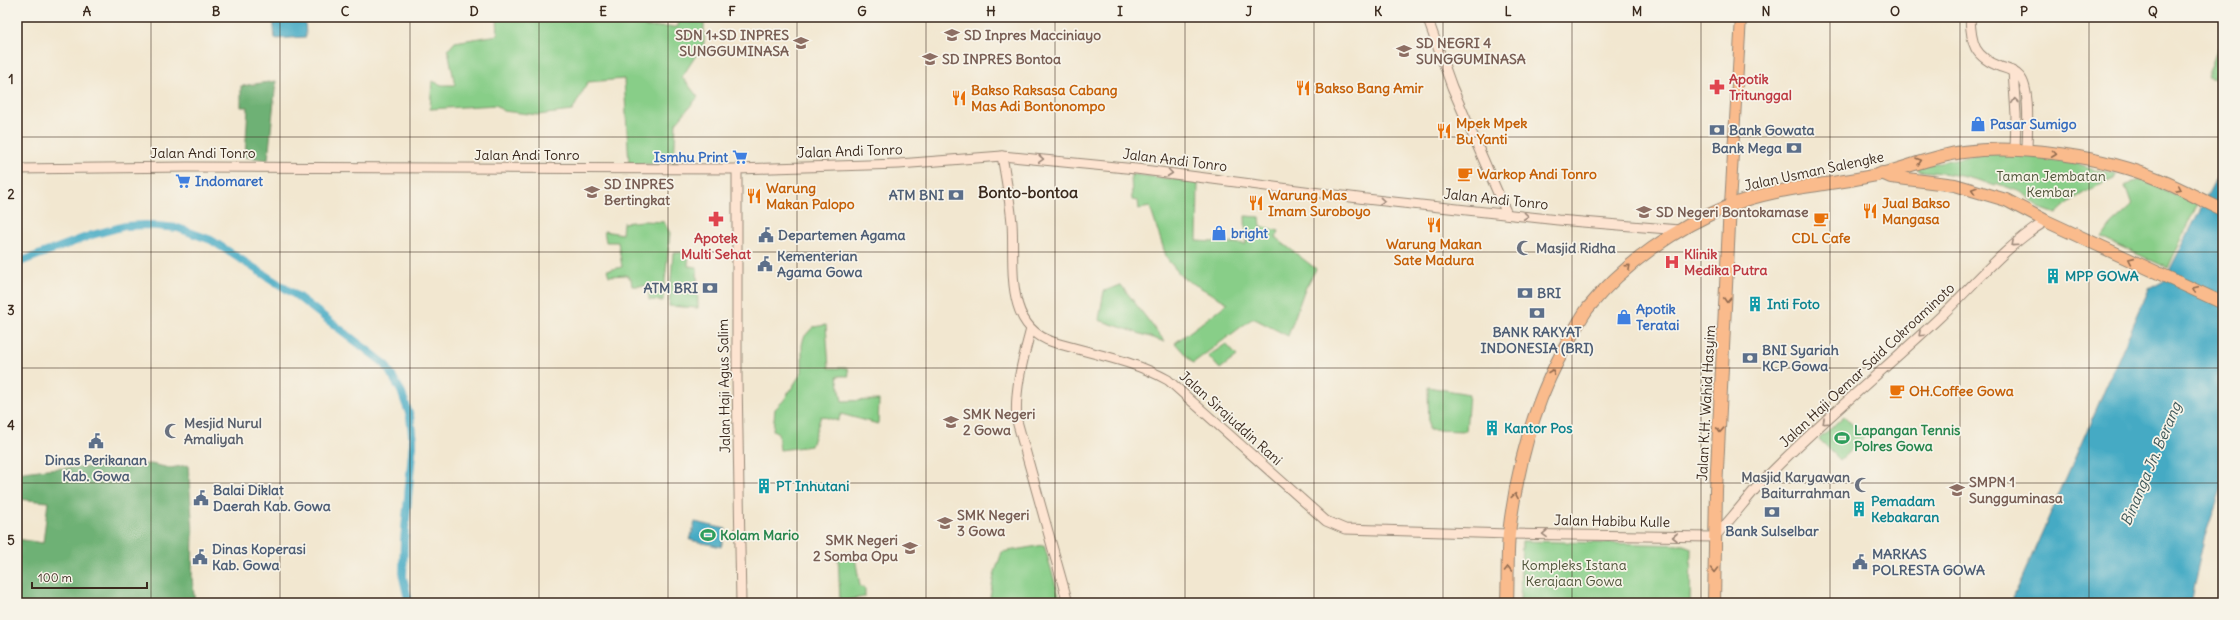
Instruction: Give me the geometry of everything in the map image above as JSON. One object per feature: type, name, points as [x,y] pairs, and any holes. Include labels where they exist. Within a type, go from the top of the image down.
[{"type":"highway","name":"Jalan Usman Salengke","points":[[1508,603],[1509,534],[1523,452],[1560,356],[1587,310],[1612,282],[1635,261],[1680,230],[1730,205],[1810,185],[1882,173],[1920,161],[1961,152],[2021,150],[2084,157],[2158,179],[2223,210]]},
{"type":"highway","points":[[1882,173],[1891,177],[1970,188],[2006,200],[2046,221],[2223,303]]},
{"type":"highway","name":"Jalan K.H. Wahid Hasyim","points":[[1714,603],[1714,537],[1730,205]]},
{"type":"main road","points":[[1730,205],[1741,17]]},
{"type":"street","points":[[1427,17],[1455,94],[1508,214]]},
{"type":"street","points":[[1970,17],[1971,35],[1977,52],[1986,60],[2013,71],[2012,81],[2021,150]]},
{"type":"street","name":"Jalan Andi Tonro","points":[[17,169],[195,167],[737,169],[899,164],[1002,156],[1136,169],[1366,199],[1610,225],[1680,230]]},
{"type":"street","name":"Jalan Sirajuddin Rani","points":[[1002,156],[1011,215],[1014,292],[1018,309],[1031,329],[1053,342],[1089,351],[1145,369],[1168,380],[1333,526],[1345,529],[1509,534]]},
{"type":"street","name":"Jalan Haji Agus Salim","points":[[737,169],[737,379],[741,603]]},
{"type":"street","name":"Jalan Haji Oemar Said Cokroaminoto","points":[[1714,537],[1758,486],[1940,317],[2012,246],[2046,221]]},
{"type":"street","points":[[1031,329],[1018,389],[1017,421],[1068,603]]},
{"type":"street","name":"Jalan Habibu Kulle","points":[[1509,534],[1714,537]]},
{"type":"green space","points":[[497,17],[643,17],[645,27],[678,27],[678,17],[704,17],[704,43],[682,77],[698,97],[676,123],[674,164],[629,164],[624,79],[588,82],[572,111],[538,115],[503,111],[496,105],[430,109],[432,81],[442,85],[455,85],[448,50],[455,42],[498,35]]},
{"type":"green space","points":[[2223,35],[2223,81],[2207,77]]},
{"type":"green space","points":[[276,81],[268,160],[245,157],[248,107],[241,107],[241,86]]},
{"type":"green space","name":"Taman Jembatan Kembar","points":[[1997,151],[2078,164],[2116,175],[2114,179],[2076,197],[2056,214],[2042,209],[2021,192],[1998,184],[1995,186],[1967,177],[1919,171],[1918,169],[1919,166]]},
{"type":"green space","points":[[1131,174],[1198,182],[1197,241],[1246,244],[1245,216],[1260,217],[1261,226],[1279,231],[1276,238],[1316,269],[1304,291],[1288,336],[1253,318],[1193,363],[1175,343],[1228,303],[1183,278],[1167,259],[1150,207],[1139,209],[1138,201],[1132,200]]},
{"type":"green space","points":[[2139,179],[2197,204],[2168,268],[2102,238],[2111,225],[2132,206],[2125,186]]},
{"type":"green space","points":[[643,221],[664,222],[670,233],[663,301],[649,300],[648,286],[632,286],[631,279],[626,275],[609,276],[607,270],[622,267],[618,242],[606,242],[604,231],[622,234],[623,223]]},
{"type":"green space","points":[[689,252],[688,266],[697,267],[698,308],[669,306],[673,253]]},
{"type":"green space","points":[[1121,285],[1165,342],[1099,320],[1104,291]]},
{"type":"green space","points":[[826,325],[829,368],[848,368],[849,376],[837,376],[842,401],[879,400],[878,424],[841,414],[838,421],[821,416],[811,446],[780,450],[778,433],[773,430],[775,409],[784,400],[802,372],[802,345],[804,337],[813,327]]},
{"type":"green space","points":[[1226,344],[1237,356],[1220,369],[1208,356]]},
{"type":"green space","points":[[1428,387],[1469,394],[1466,431],[1429,430]]},
{"type":"green space","name":"Lapangan Tennis Polres Gowa","points":[[1844,416],[1865,437],[1840,460],[1819,439]]},
{"type":"green space","points":[[151,464],[170,468],[188,465],[193,532],[192,578],[195,603],[17,603],[17,539],[43,543],[48,502],[17,499],[17,473],[47,469]]},
{"type":"green space","name":"Kompleks Istana Kerajaan Gowa","points":[[1522,541],[1684,545],[1691,548],[1690,603],[1520,603]]},
{"type":"green space","points":[[1044,545],[1061,603],[989,603],[994,575],[1002,552]]},
{"type":"green space","points":[[854,552],[860,586],[865,589],[865,597],[840,601],[838,554]]},
{"type":"water","points":[[273,17],[305,17],[306,37],[275,39]]},
{"type":"water","name":"Binanga Jn. Berang","points":[[2223,171],[2223,484],[2204,539],[2190,603],[2011,603],[2149,289],[2164,281],[2213,184]]},
{"type":"water","name":"Kolam Mario","points":[[695,522],[726,529],[721,547],[690,540]]},
{"type":"waterway","points":[[17,263],[92,235],[125,226],[146,225],[178,228],[211,240],[297,296],[385,364],[401,391],[410,416],[413,442],[404,541],[403,577],[409,603]]},
{"type":"place","name":"SD Inpres Macciniayo","points":[[952,35]]},
{"type":"place","name":"SDN 1+SD INPRES SUNGGUMINASA","points":[[801,43]]},
{"type":"place","name":"SD NEGRI 4 SUNGGUMINASA","points":[[1404,51]]},
{"type":"place","name":"SD INPRES Bontoa","points":[[930,59]]},
{"type":"place","name":"Apotik Tritunggal","points":[[1717,87]]},
{"type":"place","name":"Bakso Bang Amir","points":[[1303,88]]},
{"type":"place","name":"Bakso Raksasa Cabang Mas Adi Bontonompo","points":[[959,98]]},
{"type":"place","name":"Pasar Sumigo","points":[[1978,124]]},
{"type":"place","name":"Bank Gowata","points":[[1717,130]]},
{"type":"place","name":"Mpek Mpek Bu Yanti","points":[[1444,131]]},
{"type":"place","name":"Bank Mega","points":[[1794,148]]},
{"type":"place","name":"Ismhu Print","points":[[740,157]]},
{"type":"place","name":"Warkop Andi Tonro","points":[[1465,174]]},
{"type":"place","name":"Indomaret","points":[[183,181]]},
{"type":"place","name":"SD INPRES Bertingkat","points":[[592,192]]},
{"type":"place","name":"ATM BNI","points":[[956,195]]},
{"type":"place","name":"Warung Makan Palopo","points":[[754,196]]},
{"type":"place","name":"Warung Mas Imam Suroboyo","points":[[1256,203]]},
{"type":"place","name":"Jual Bakso Mangasa","points":[[1870,211]]},
{"type":"place","name":"SD Negeri Bontokamase","points":[[1644,212]]},
{"type":"place","name":"Apotek Multi Sehat","points":[[716,219]]},
{"type":"place","name":"CDL Cafe","points":[[1821,219]]},
{"type":"place","name":"Warung Makan Sate Madura","points":[[1434,225]]},
{"type":"place","name":"bright","points":[[1219,233]]},
{"type":"place","name":"Departemen Agama","points":[[766,235]]},
{"type":"place","name":"Masjid Ridha","points":[[1524,248]]},
{"type":"place","name":"Klinik Medika Putra","points":[[1672,262]]},
{"type":"place","name":"Kementerian Agama Gowa","points":[[765,264]]},
{"type":"place","name":"MPP GOWA","points":[[2053,276]]},
{"type":"place","name":"ATM BRI","points":[[710,288]]},
{"type":"place","name":"BRI","points":[[1525,293]]},
{"type":"place","name":"Inti Foto","points":[[1755,304]]},
{"type":"place","name":"BANK RAKYAT INDONESIA (BRI)","points":[[1537,313]]},
{"type":"place","name":"Apotik Teratai","points":[[1624,317]]},
{"type":"place","name":"BNI Syariah KCP Gowa","points":[[1750,358]]},
{"type":"place","name":"OH.Coffee Gowa","points":[[1897,391]]},
{"type":"place","name":"SMK Negeri 2 Gowa","points":[[951,422]]},
{"type":"place","name":"Kantor Pos","points":[[1492,428]]},
{"type":"place","name":"Mesjid Nurul Amaliyah","points":[[172,431]]},
{"type":"place","name":"Lapangan Tennis Polres Gowa","points":[[1842,438]]},
{"type":"place","name":"Dinas Perikanan Kab. Gowa","points":[[96,441]]},
{"type":"place","name":"Masjid Karyawan Baiturrahman","points":[[1862,485]]},
{"type":"place","name":"PT Inhutani","points":[[764,486]]},
{"type":"place","name":"SMPN 1 Sungguminasa","points":[[1957,490]]},
{"type":"place","name":"Balai Diklat Daerah Kab. Gowa","points":[[201,498]]},
{"type":"place","name":"Pemadam Kebakaran","points":[[1859,509]]},
{"type":"place","name":"Bank Sulselbar","points":[[1772,512]]},
{"type":"place","name":"SMK Negeri 3 Gowa","points":[[945,523]]},
{"type":"place","name":"Kolam Mario","points":[[708,535]]},
{"type":"place","name":"SMK Negeri 2 Somba Opu","points":[[910,548]]},
{"type":"place","name":"Dinas Koperasi Kab. Gowa","points":[[200,557]]},
{"type":"place","name":"MARKAS POLRESTA GOWA","points":[[1860,562]]},
{"type":"district","name":"Bonto-bontoa","points":[[1028,192]]}]
